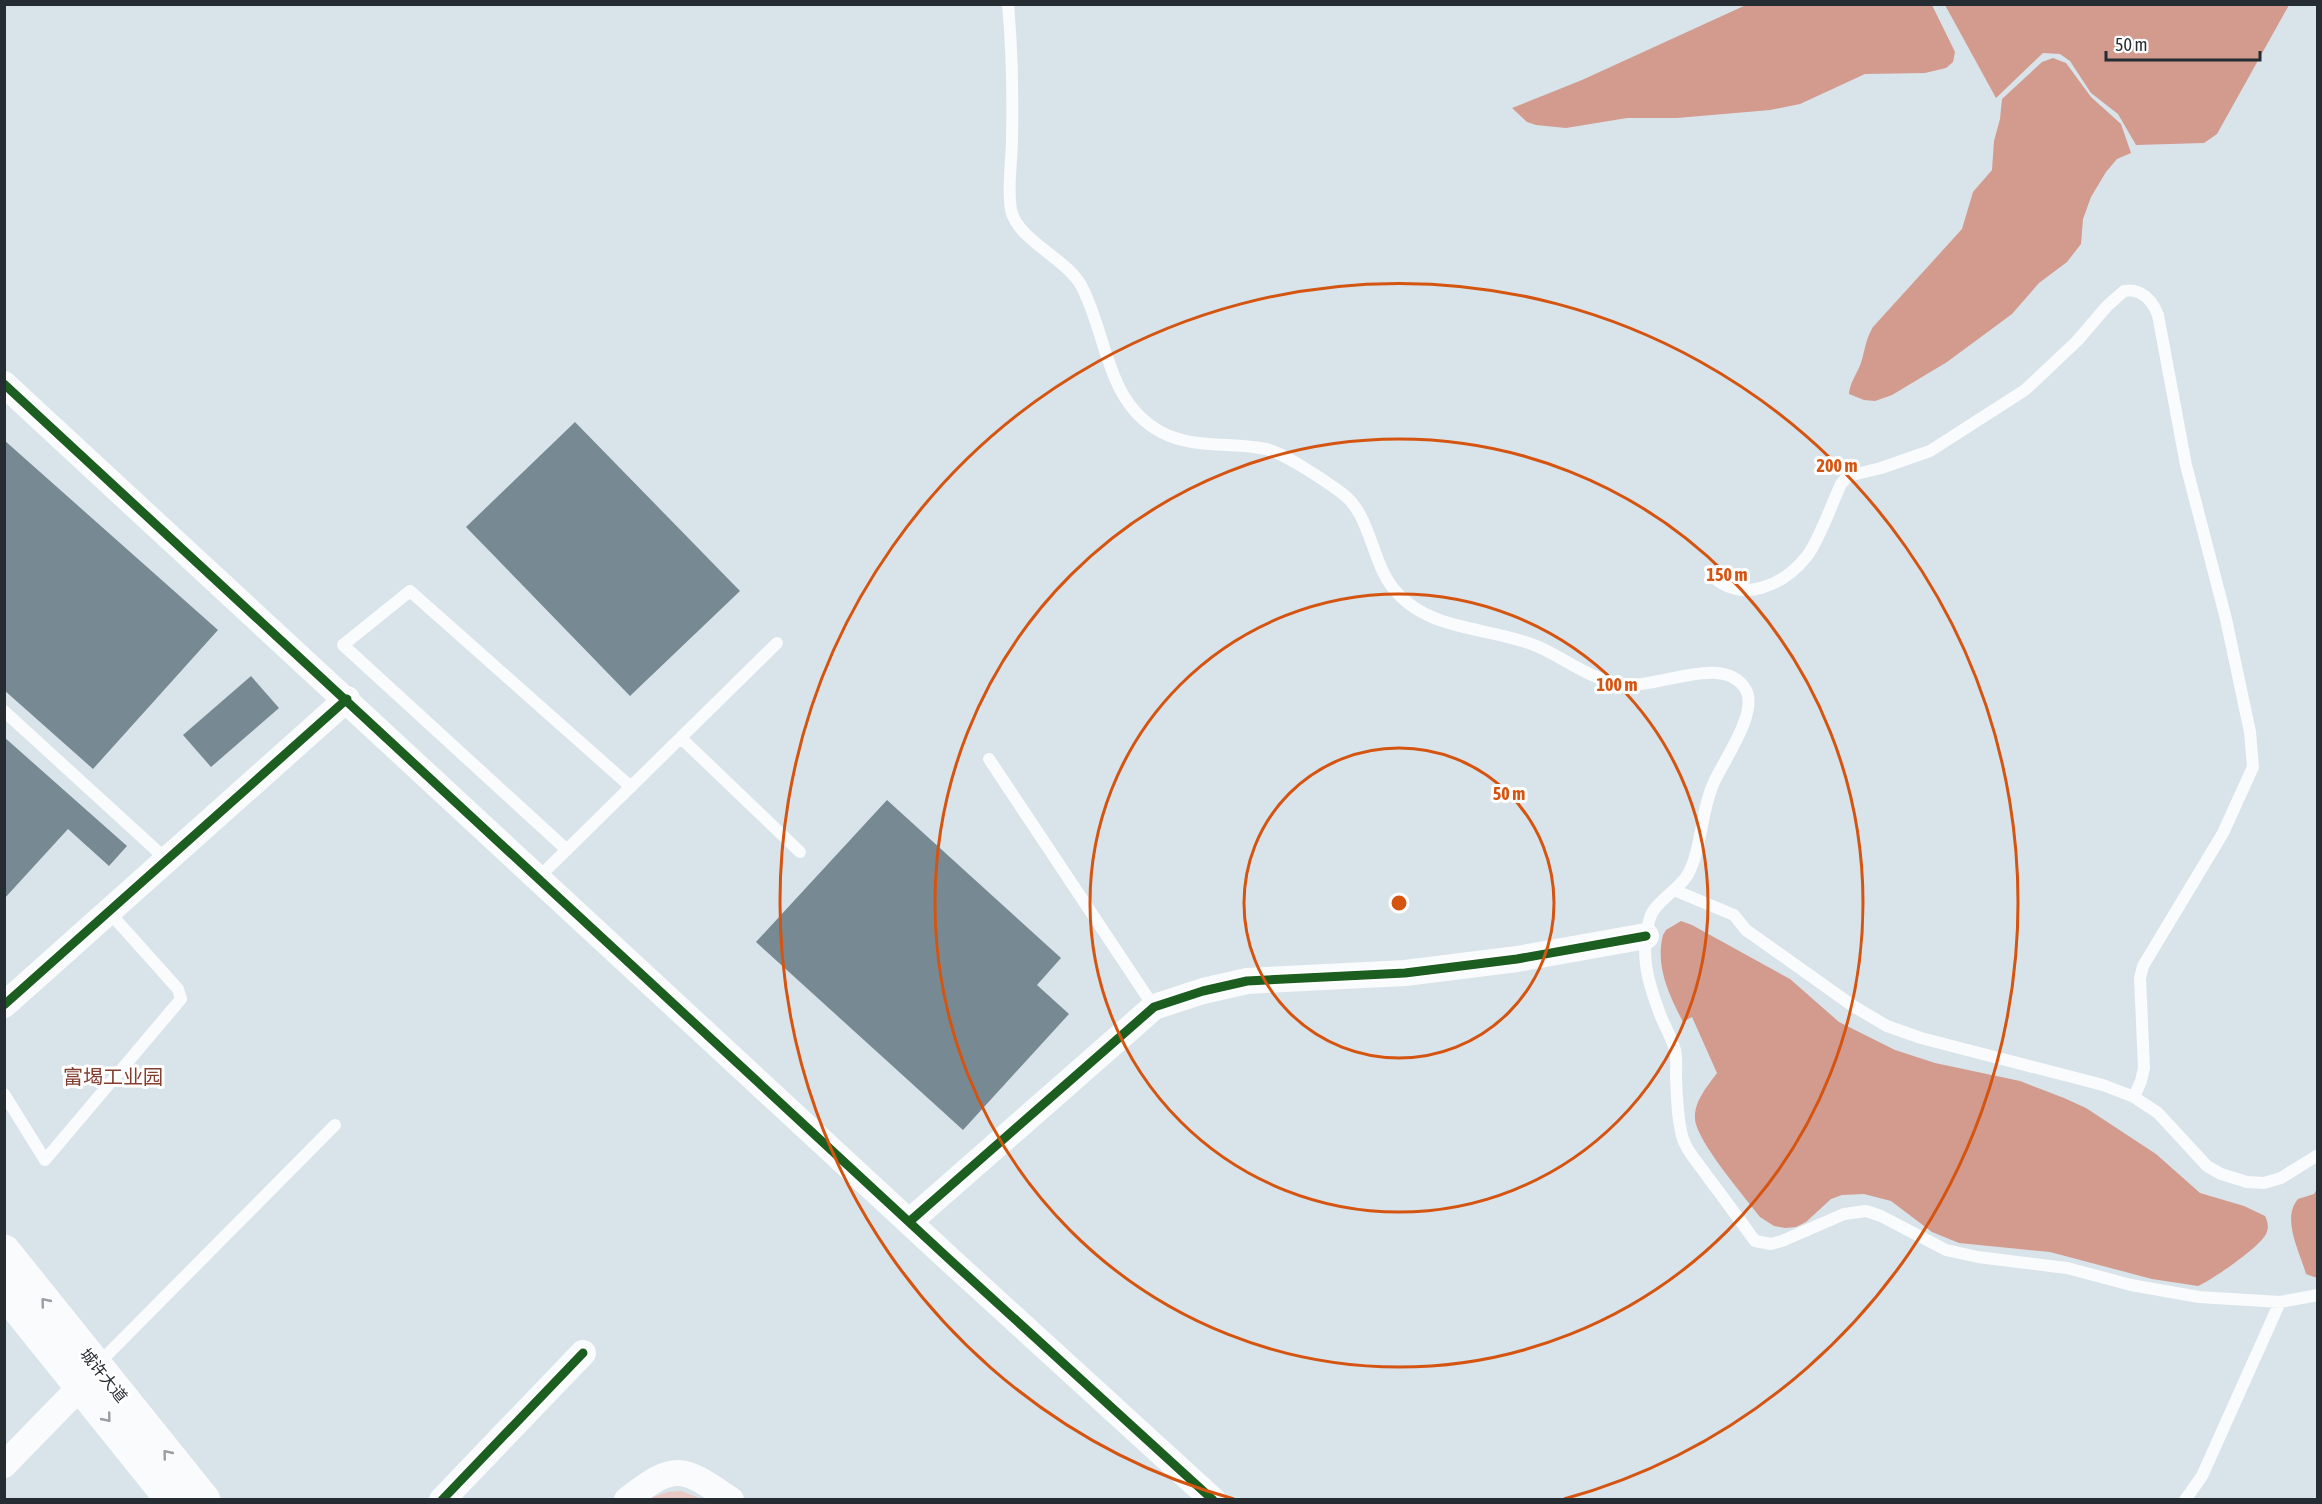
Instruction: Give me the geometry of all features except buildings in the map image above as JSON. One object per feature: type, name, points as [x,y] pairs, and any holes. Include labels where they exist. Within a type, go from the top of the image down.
[{"type":"main road","name":"城许大道","points":[[4,1251],[172,1500]]},
{"type":"main road","name":"城许大道","points":[[4,1291],[89,1376],[204,1500]]},
{"type":"street","points":[[4,384],[909,1222],[1213,1500]]},
{"type":"street","points":[[4,1005],[346,699]]},
{"type":"street","points":[[909,1222],[1154,1007],[1203,991],[1247,981],[1427,970],[1517,958],[1646,936]]},
{"type":"street","points":[[442,1500],[583,1353]]},
{"type":"street","points":[[4,1465],[89,1376]]},
{"type":"street","points":[[627,1500],[652,1480],[672,1473],[697,1476],[731,1500]]},
{"type":"lane","points":[[1008,4],[1013,105],[1009,191],[1014,218],[1020,227],[1081,284],[1114,380],[1128,403],[1143,419],[1156,430],[1171,437],[1192,442],[1232,444],[1271,450],[1344,495],[1358,511],[1385,577],[1392,588],[1412,607],[1437,620],[1534,645],[1593,675],[1620,684],[1653,683],[1697,673],[1714,672],[1730,675],[1744,685],[1750,701],[1746,717],[1710,791],[1693,862],[1687,876],[1652,913],[1646,936],[1644,961],[1660,1012],[1676,1051],[1677,1096],[1684,1142],[1755,1241],[1771,1244],[1844,1214],[1866,1211],[1881,1216],[1956,1253],[2067,1268],[2131,1286],[2199,1297],[2280,1302],[2318,1295]]},
{"type":"lane","points":[[1711,575],[1720,583],[1742,590],[1764,588],[1779,581],[1809,554],[1841,484],[1848,476],[1881,468],[1930,451],[2025,390],[2077,341],[2107,306],[2124,291],[2141,293],[2150,300],[2158,315],[2186,465],[2226,619],[2250,732],[2253,767],[2223,833],[2143,966],[2140,978],[2144,1068],[2134,1097]]},
{"type":"lane","points":[[567,850],[343,645],[410,591],[631,787]]},
{"type":"lane","points":[[539,877],[777,643]]},
{"type":"lane","points":[[4,711],[167,860]]},
{"type":"lane","points":[[681,738],[800,852]]},
{"type":"lane","points":[[989,759],[1154,1007]]},
{"type":"lane","points":[[1674,890],[1734,915],[1746,930],[1853,1006],[1887,1026],[1921,1038],[2103,1085],[2134,1097],[2158,1113],[2207,1166],[2221,1174],[2264,1183],[2281,1178],[2318,1155]]},
{"type":"lane","points":[[4,1094],[45,1160],[181,999],[178,988],[109,912]]},
{"type":"lane","points":[[89,1376],[335,1125]]},
{"type":"lane","points":[[2186,1500],[2202,1476],[2280,1302]]},
{"type":"shaded area","points":[[1746,5],[1932,5],[1955,52],[1953,62],[1946,68],[1925,73],[1865,74],[1800,104],[1770,110],[1677,118],[1627,118],[1566,128],[1527,122],[1512,108],[1582,80]]},
{"type":"shaded area","points":[[1945,5],[2289,5],[2217,134],[2204,143],[2136,145],[2118,114],[2091,93],[2070,61],[2060,54],[2043,53],[1996,98]]},
{"type":"shaded area","points":[[2053,58],[2066,63],[2091,97],[2121,124],[2131,153],[2117,159],[2091,197],[2083,219],[2081,244],[2067,262],[2039,283],[2012,314],[1947,362],[1892,395],[1875,401],[1864,400],[1849,394],[1873,327],[1962,229],[1973,192],[1992,170],[1994,141],[2002,99],[2042,62]]},
{"type":"shaded area","points":[[1681,921],[1790,979],[1839,1022],[1895,1050],[1935,1063],[2020,1081],[2086,1108],[2156,1154],[2200,1193],[2244,1206],[2265,1216],[2268,1225],[2266,1234],[2246,1255],[2198,1286],[2152,1279],[2050,1252],[1959,1243],[1932,1232],[1891,1201],[1864,1194],[1842,1195],[1831,1199],[1806,1222],[1796,1227],[1774,1226],[1760,1217],[1733,1183],[1712,1155],[1698,1129],[1695,1119],[1697,1106],[1702,1094],[1717,1073],[1692,1017],[1683,1022],[1668,991],[1662,969],[1663,935],[1666,930]]},
{"type":"shaded area","points":[[2317,1189],[2318,1278],[2306,1274],[2291,1226],[2293,1207],[2298,1199],[2314,1194]]},
{"type":"shaded area","points":[[681,1491],[702,1499],[644,1500],[668,1492]]},
{"type":"cycle path","points":[[4,384],[949,1259],[1213,1500]]},
{"type":"cycle path","points":[[4,1005],[347,699]]},
{"type":"cycle path","points":[[909,1222],[1154,1007],[1203,991],[1247,981],[1405,973],[1517,959],[1646,936]]},
{"type":"cycle path","points":[[442,1500],[583,1353]]},
{"type":"district","name":"富堨工业园","points":[[113,1077]]}]
